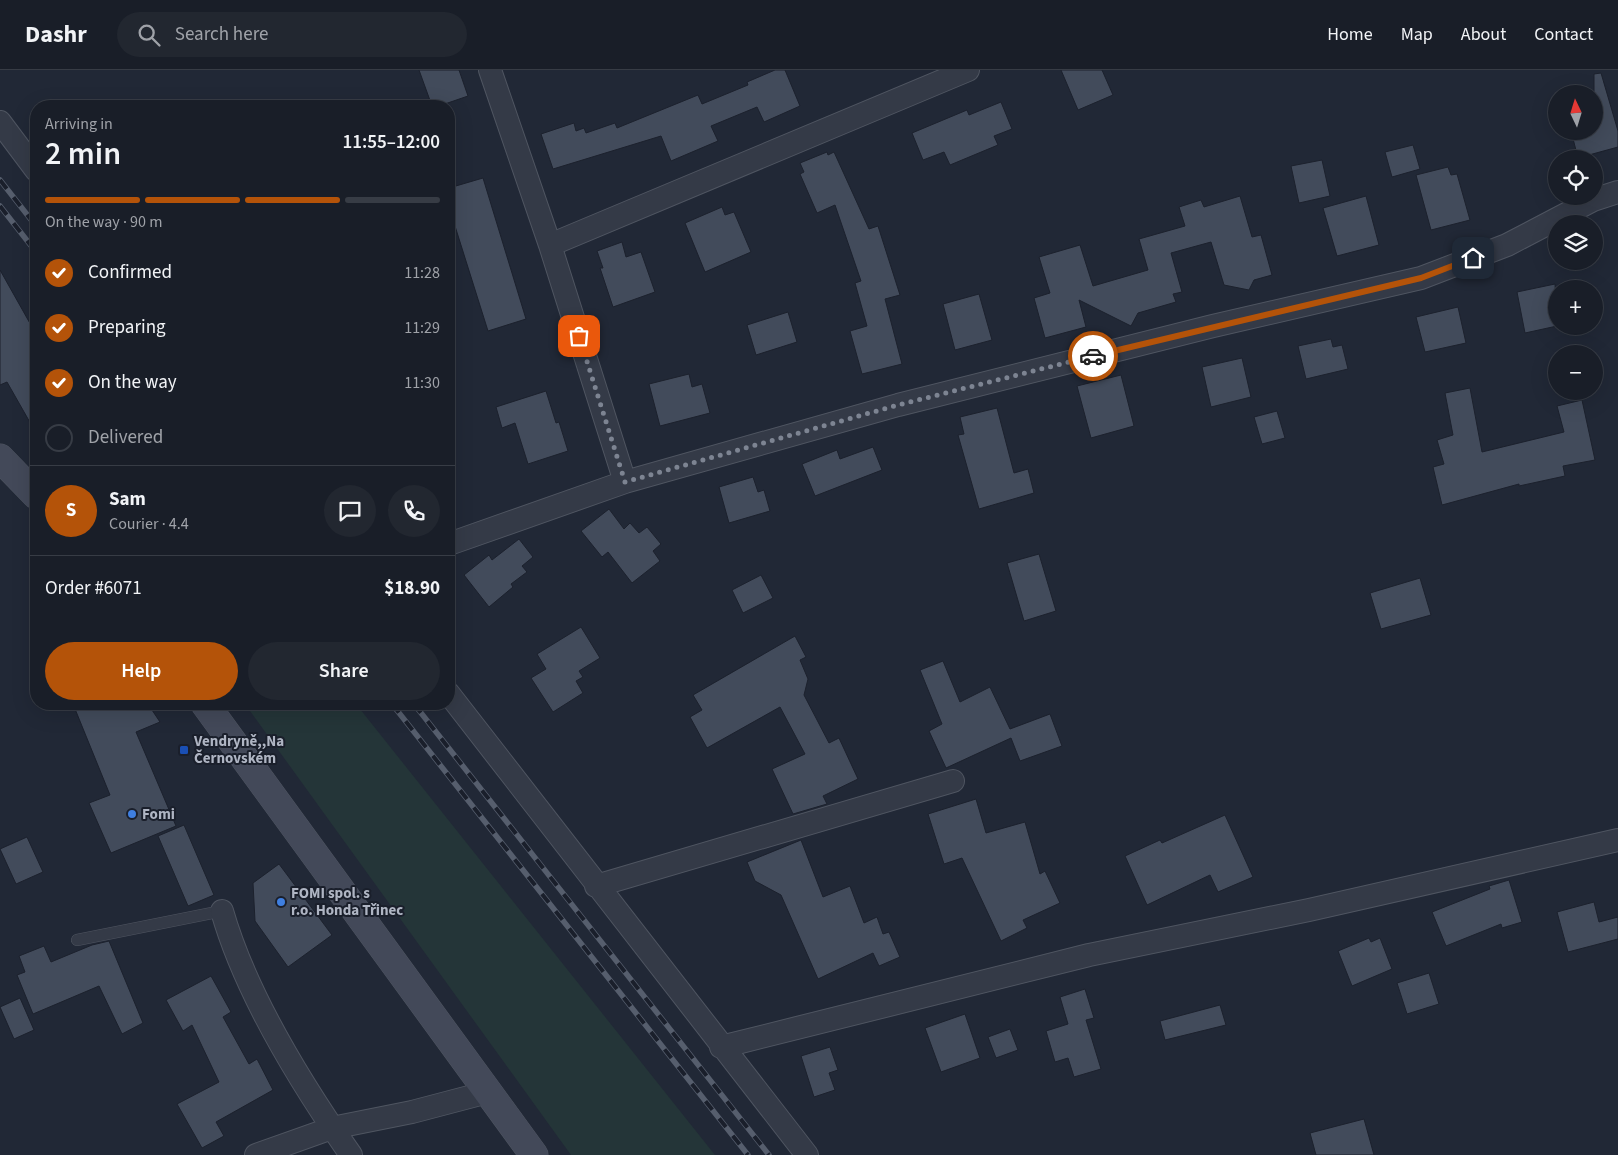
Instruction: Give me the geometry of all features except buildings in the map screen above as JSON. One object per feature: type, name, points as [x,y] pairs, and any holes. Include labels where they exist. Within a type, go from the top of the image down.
[{"type":"main road","points":[[0,458],[30,490]]},
{"type":"main road","points":[[209,710],[534,1155]]},
{"type":"street","points":[[490,70],[550,245],[625,482]]},
{"type":"street","points":[[550,245],[968,70]]},
{"type":"street","points":[[0,122],[30,162]]},
{"type":"street","points":[[455,542],[625,482],[898,405],[1213,326],[1421,278],[1507,245],[1593,200],[1618,192]]},
{"type":"street","points":[[455,702],[721,1047],[807,1155]]},
{"type":"street","points":[[596,886],[953,781]]},
{"type":"street","points":[[721,1047],[1089,955],[1309,910],[1618,840]]},
{"type":"street","points":[[222,910],[230,940],[279,1039],[332,1128],[351,1155]]},
{"type":"street","points":[[256,1155],[332,1128],[412,1112],[488,1092]]},
{"type":"lane","points":[[78,940],[222,910]]},
{"type":"shaded area","points":[[249,710],[361,710],[715,1155],[571,1155]]},
{"type":"railway","points":[[0,180],[30,218]]},
{"type":"railway","points":[[0,206],[30,244]]},
{"type":"railway","points":[[397,710],[748,1155]]},
{"type":"railway","points":[[419,710],[769,1155]]},
{"type":"way so far","points":[[579,336],[625,482],[898,405],[1093,356]]},
{"type":"place","name":"Vendryně,,Na Černovském","points":[[184,750]]},
{"type":"place","name":"Fomi","points":[[132,814]]},
{"type":"place","name":"FOMI spol. s r.o. Honda Třinec","points":[[281,902]]},
{"type":"route","points":[[1093,356],[1421,278],[1473,258]]}]
